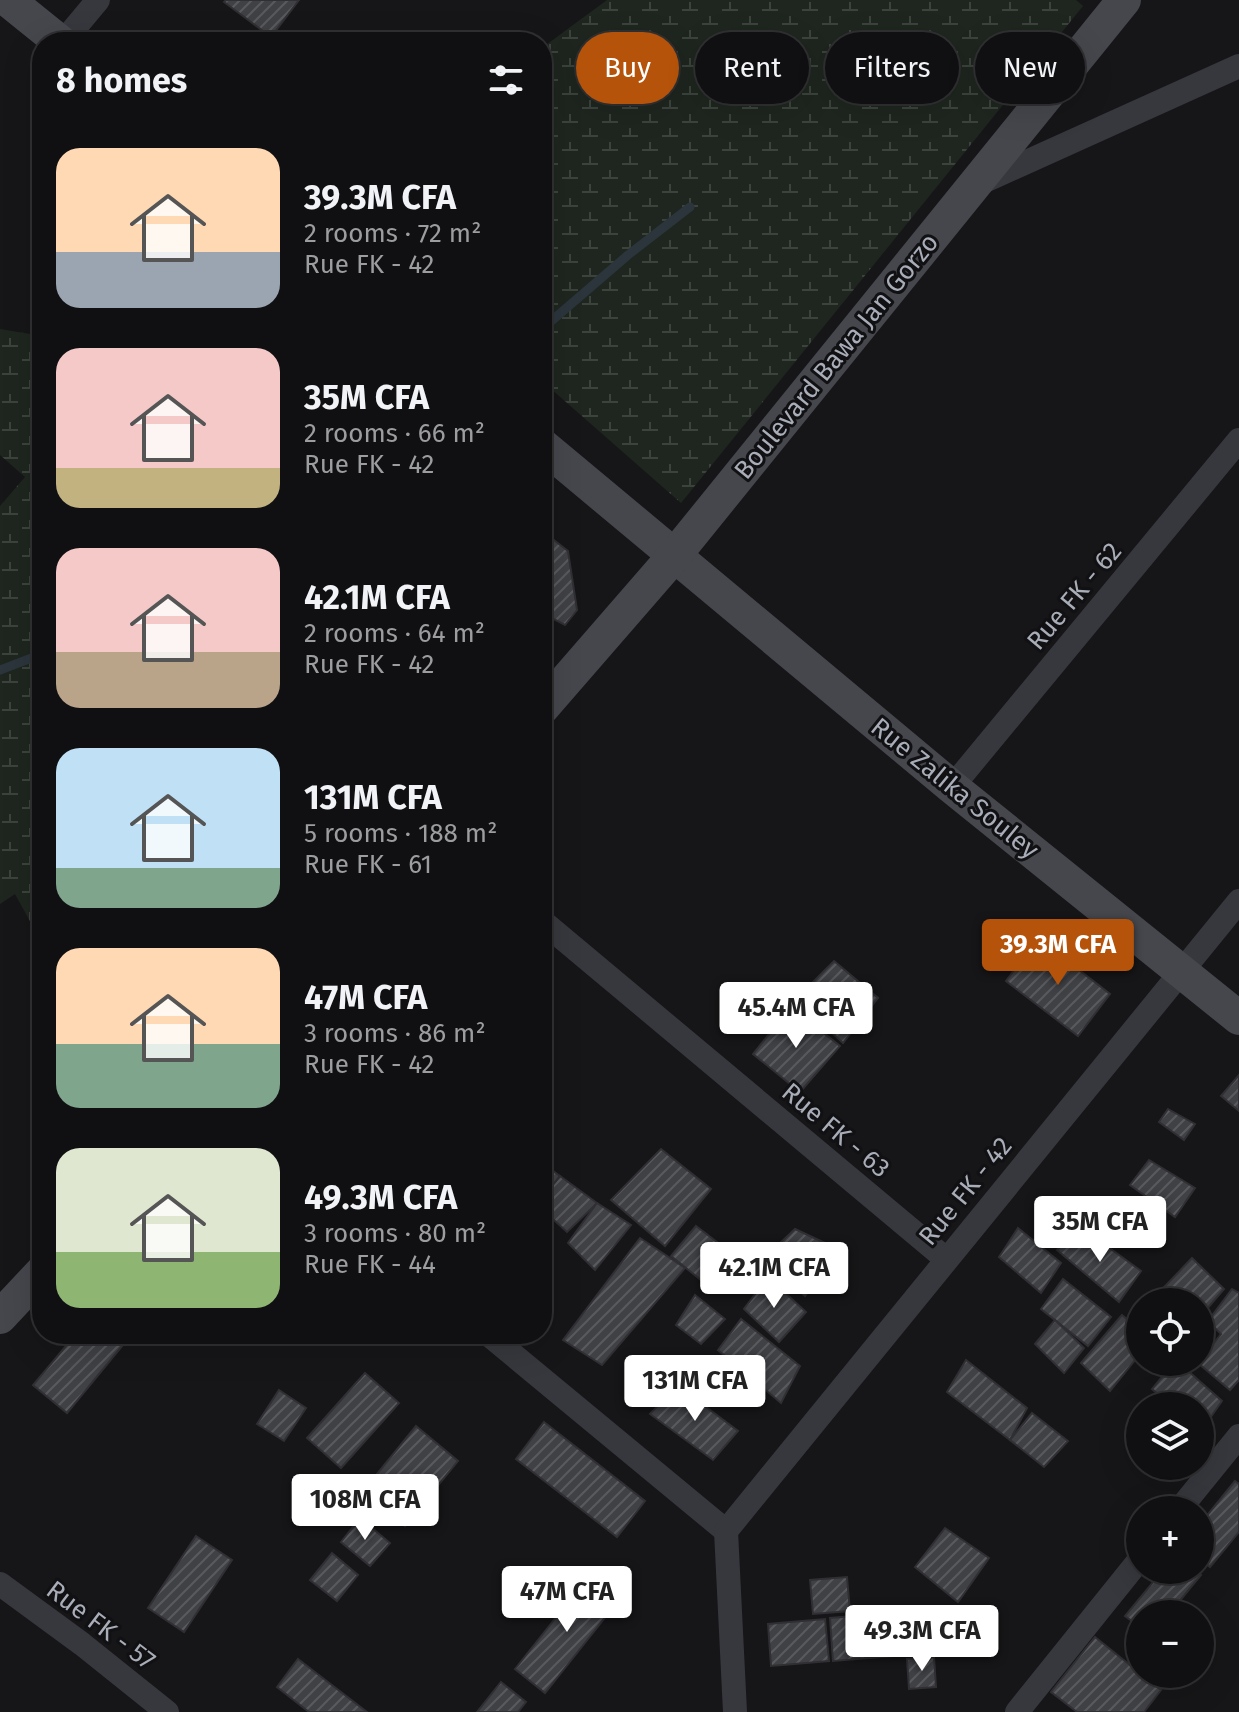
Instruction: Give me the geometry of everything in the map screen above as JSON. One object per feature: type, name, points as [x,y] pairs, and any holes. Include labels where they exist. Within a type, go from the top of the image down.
[{"type":"main road","points":[[8,0],[49,32]]},
{"type":"main road","name":"Boulevard Bawa Jan Gorzo","points":[[552,696],[674,556],[1121,1]]},
{"type":"main road","name":"Rue Zalika Souley","points":[[552,453],[952,787],[1239,1018]]},
{"type":"main road","points":[[0,1317],[32,1283]]},
{"type":"street","points":[[71,32],[98,0]]},
{"type":"street","points":[[974,186],[1239,66]]},
{"type":"street","name":"Rue FK - 62","points":[[952,787],[1239,440]]},
{"type":"street","name":"Rue FK - 42","points":[[726,1531],[1239,901]]},
{"type":"street","name":"Rue FK - 63","points":[[552,929],[946,1259]]},
{"type":"street","points":[[500,1344],[726,1531],[735,1712]]},
{"type":"street","points":[[1190,1496],[1239,1436]]},
{"type":"street","points":[[1017,1712],[1126,1576]]},
{"type":"street","name":"Rue FK - 57","points":[[0,1584],[167,1712]]},
{"type":"green space","points":[[607,0],[1076,0],[1083,6],[1062,32],[975,32],[975,104],[1004,104],[681,503],[552,390],[552,41]]},
{"type":"green space","points":[[0,329],[32,334],[32,925],[15,894],[0,904],[0,506],[25,477],[0,455]]},
{"type":"building","points":[[299,0],[275,32],[264,32],[224,2]]},
{"type":"building","points":[[552,539],[568,551],[577,610],[565,625],[552,618]]},
{"type":"building","points":[[1038,938],[1110,994],[1078,1036],[1006,981]]},
{"type":"building","points":[[834,961],[878,998],[843,1043],[796,999]]},
{"type":"building","points":[[791,1007],[840,1046],[800,1092],[753,1054]]},
{"type":"building","points":[[1239,1075],[1239,1111],[1221,1096]]},
{"type":"building","points":[[1168,1109],[1195,1124],[1184,1140],[1159,1122]]},
{"type":"building","points":[[661,1149],[711,1189],[665,1246],[611,1200]]},
{"type":"building","points":[[1149,1160],[1195,1188],[1175,1217],[1130,1185]]},
{"type":"building","points":[[552,1170],[560,1176],[552,1186]]},
{"type":"building","points":[[560,1176],[597,1203],[567,1232],[552,1218],[552,1186]]},
{"type":"building","points":[[597,1203],[631,1225],[595,1270],[568,1243]]},
{"type":"building","points":[[696,1226],[730,1252],[706,1284],[671,1256]]},
{"type":"building","points":[[1018,1228],[1061,1263],[1041,1293],[999,1257]]},
{"type":"building","points":[[1082,1228],[1141,1271],[1119,1302],[1057,1250]]},
{"type":"building","points":[[795,1229],[840,1250],[805,1296],[762,1260]]},
{"type":"building","points":[[640,1238],[685,1268],[602,1365],[563,1340]]},
{"type":"building","points":[[1192,1258],[1224,1289],[1214,1301],[1214,1288],[1163,1288]]},
{"type":"building","points":[[768,1277],[806,1312],[779,1342],[744,1309]]},
{"type":"building","points":[[1063,1279],[1111,1317],[1088,1346],[1041,1309]]},
{"type":"building","points":[[1232,1289],[1239,1293],[1239,1380],[1230,1390],[1213,1376],[1214,1343],[1221,1334],[1214,1327],[1214,1313]]},
{"type":"building","points":[[695,1295],[725,1319],[701,1344],[676,1325]]},
{"type":"building","points":[[1122,1315],[1126,1318],[1126,1371],[1110,1391],[1081,1363]]},
{"type":"building","points":[[741,1319],[800,1366],[781,1403],[718,1350]]},
{"type":"building","points":[[1055,1320],[1084,1348],[1064,1373],[1035,1344]]},
{"type":"building","points":[[68,1344],[124,1344],[67,1413],[33,1385]]},
{"type":"building","points":[[966,1360],[1027,1408],[1010,1440],[947,1392]]},
{"type":"building","points":[[365,1373],[399,1403],[341,1468],[307,1438]]},
{"type":"building","points":[[1163,1376],[1194,1376],[1212,1392],[1156,1392],[1152,1389]]},
{"type":"building","points":[[678,1386],[738,1431],[713,1460],[650,1414]]},
{"type":"building","points":[[279,1390],[306,1408],[284,1441],[257,1424]]},
{"type":"building","points":[[1214,1394],[1222,1401],[1214,1412]]},
{"type":"building","points":[[1032,1413],[1068,1441],[1044,1467],[1010,1440]]},
{"type":"building","points":[[544,1422],[645,1501],[617,1537],[516,1459]]},
{"type":"building","points":[[416,1426],[458,1461],[405,1526],[363,1491]]},
{"type":"building","points":[[1235,1481],[1239,1484],[1239,1532],[1214,1562],[1214,1507]]},
{"type":"building","points":[[360,1518],[390,1543],[370,1566],[341,1542]]},
{"type":"building","points":[[945,1528],[989,1558],[958,1602],[915,1567]]},
{"type":"building","points":[[196,1536],[232,1560],[184,1632],[148,1608]]},
{"type":"building","points":[[332,1553],[358,1575],[337,1601],[310,1580]]},
{"type":"building","points":[[589,1576],[619,1600],[545,1693],[515,1669]]},
{"type":"building","points":[[847,1577],[850,1611],[813,1614],[810,1580]]},
{"type":"building","points":[[1151,1584],[1194,1584],[1180,1600],[1138,1600]]},
{"type":"building","points":[[890,1613],[893,1656],[833,1661],[830,1618]]},
{"type":"building","points":[[936,1613],[939,1651],[901,1654],[898,1616]]},
{"type":"building","points":[[825,1619],[829,1661],[771,1666],[768,1624]]},
{"type":"building","points":[[1095,1637],[1126,1662],[1126,1688],[1161,1690],[1144,1712],[1077,1712],[1051,1692]]},
{"type":"building","points":[[934,1657],[936,1687],[909,1689],[907,1659]]},
{"type":"building","points":[[298,1659],[367,1712],[309,1712],[277,1687]]},
{"type":"building","points":[[501,1682],[526,1702],[518,1712],[477,1712]]},
{"type":"waterway","points":[[552,320],[690,207]]},
{"type":"waterway","points":[[0,670],[32,658]]}]
